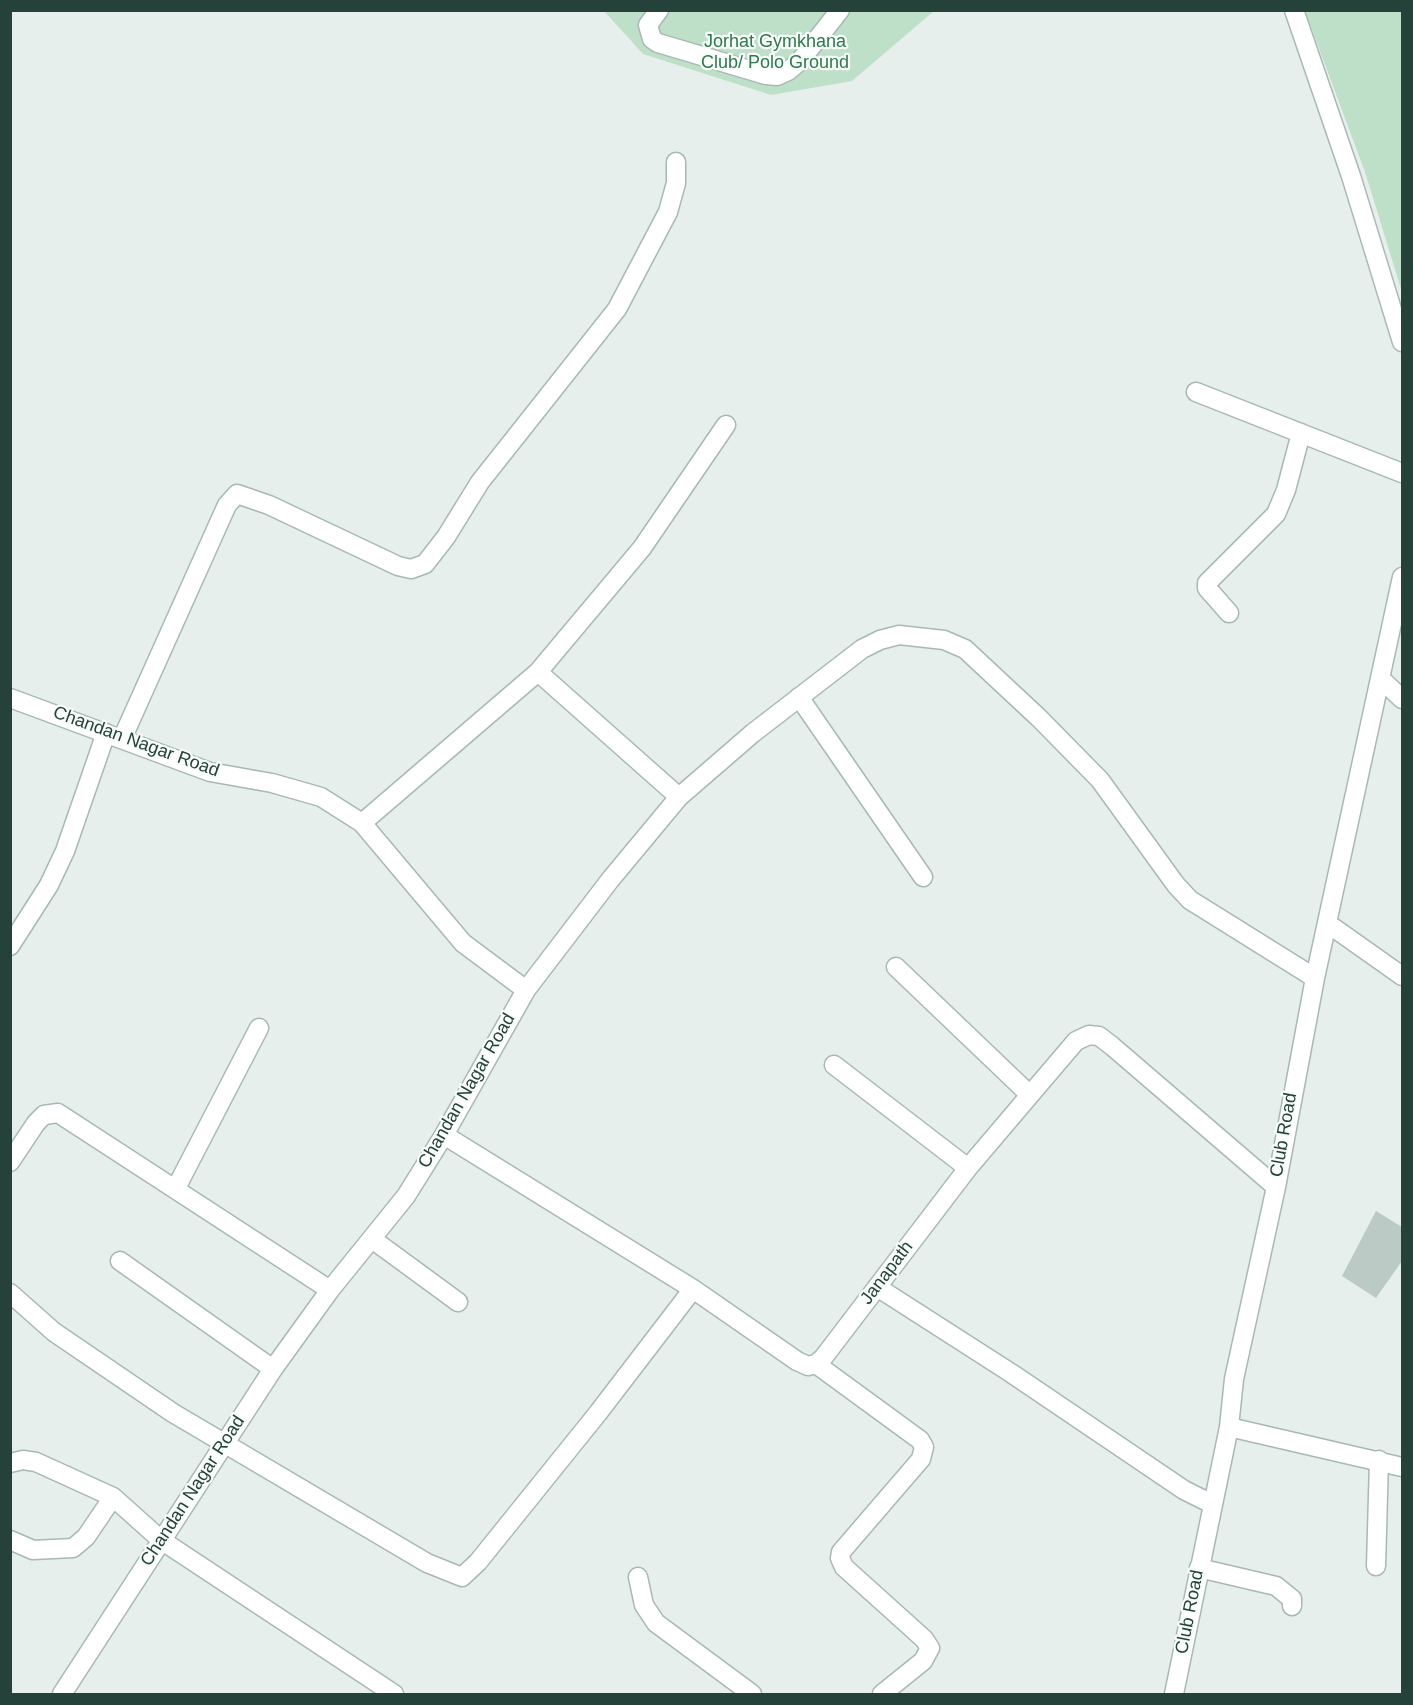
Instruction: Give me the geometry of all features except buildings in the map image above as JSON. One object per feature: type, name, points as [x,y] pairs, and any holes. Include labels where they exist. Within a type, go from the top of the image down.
[{"type":"street","points":[[658,10],[648,25],[652,39],[658,43],[766,75],[777,76],[800,61],[840,10]]},
{"type":"street","points":[[1294,10],[1351,176],[1402,342]]},
{"type":"street","points":[[10,946],[49,885],[114,736],[227,506],[237,494],[269,505],[398,566],[411,568],[425,564],[446,537],[480,482],[589,347],[623,299],[668,212],[676,183],[676,162]]},
{"type":"street","points":[[1196,392],[1402,473]]},
{"type":"street","points":[[362,823],[538,672],[642,548],[726,425]]},
{"type":"street","points":[[1229,614],[1211,593],[1207,583],[1276,514],[1286,490],[1301,433]]},
{"type":"street","name":"Club Road","points":[[1173,1695],[1230,1427],[1234,1378],[1276,1187],[1315,978],[1402,577]]},
{"type":"street","points":[[526,990],[617,870],[679,797],[799,697],[862,649],[880,640],[899,635],[944,640],[964,649],[1039,717],[1100,780],[1132,821],[1176,885],[1190,900],[1315,978]]},
{"type":"street","points":[[538,672],[679,797]]},
{"type":"street","points":[[1380,678],[1402,699]]},
{"type":"street","points":[[799,697],[923,877]]},
{"type":"street","name":"Chandan Nagar Road","points":[[10,698],[210,771],[272,783],[321,797],[362,823],[463,943],[526,990],[444,1135],[406,1196],[330,1290],[273,1369],[62,1695]]},
{"type":"street","points":[[1327,923],[1402,976]]},
{"type":"street","points":[[896,967],[1030,1095]]},
{"type":"street","points":[[176,1188],[259,1028]]},
{"type":"street","name":"Janapath","points":[[816,1364],[968,1168],[1076,1041],[1089,1035],[1099,1036],[1276,1187]]},
{"type":"street","points":[[834,1065],[968,1168]]},
{"type":"street","points":[[10,1162],[36,1122],[44,1115],[58,1113],[330,1290]]},
{"type":"street","points":[[444,1135],[693,1289],[797,1361],[808,1366],[816,1364],[920,1440],[924,1447],[921,1459],[841,1552],[840,1558],[844,1567],[924,1639],[930,1648],[923,1661],[882,1695]]},
{"type":"street","points":[[372,1239],[458,1302]]},
{"type":"street","points":[[120,1261],[273,1369]]},
{"type":"street","points":[[877,1287],[1011,1373],[1184,1490],[1212,1504]]},
{"type":"street","points":[[10,1293],[54,1332],[173,1413],[427,1563],[462,1576],[477,1562],[598,1413],[693,1289]]},
{"type":"street","points":[[1230,1427],[1402,1467]]},
{"type":"street","points":[[10,1463],[23,1460],[36,1462],[113,1497],[161,1540],[394,1695]]},
{"type":"street","points":[[1376,1566],[1379,1460]]},
{"type":"street","points":[[10,1540],[33,1550],[74,1548],[86,1536],[113,1497]]},
{"type":"street","points":[[1199,1568],[1276,1586],[1288,1594],[1292,1599],[1292,1606]]},
{"type":"street","points":[[638,1577],[644,1605],[656,1623],[752,1695]]},
{"type":"green space","name":"Jorhat Gymkhana Club/ Polo Ground","points":[[604,11],[934,11],[852,81],[771,95],[643,54]]},
{"type":"green space","points":[[1305,11],[1402,11],[1402,292],[1365,172]]}]
